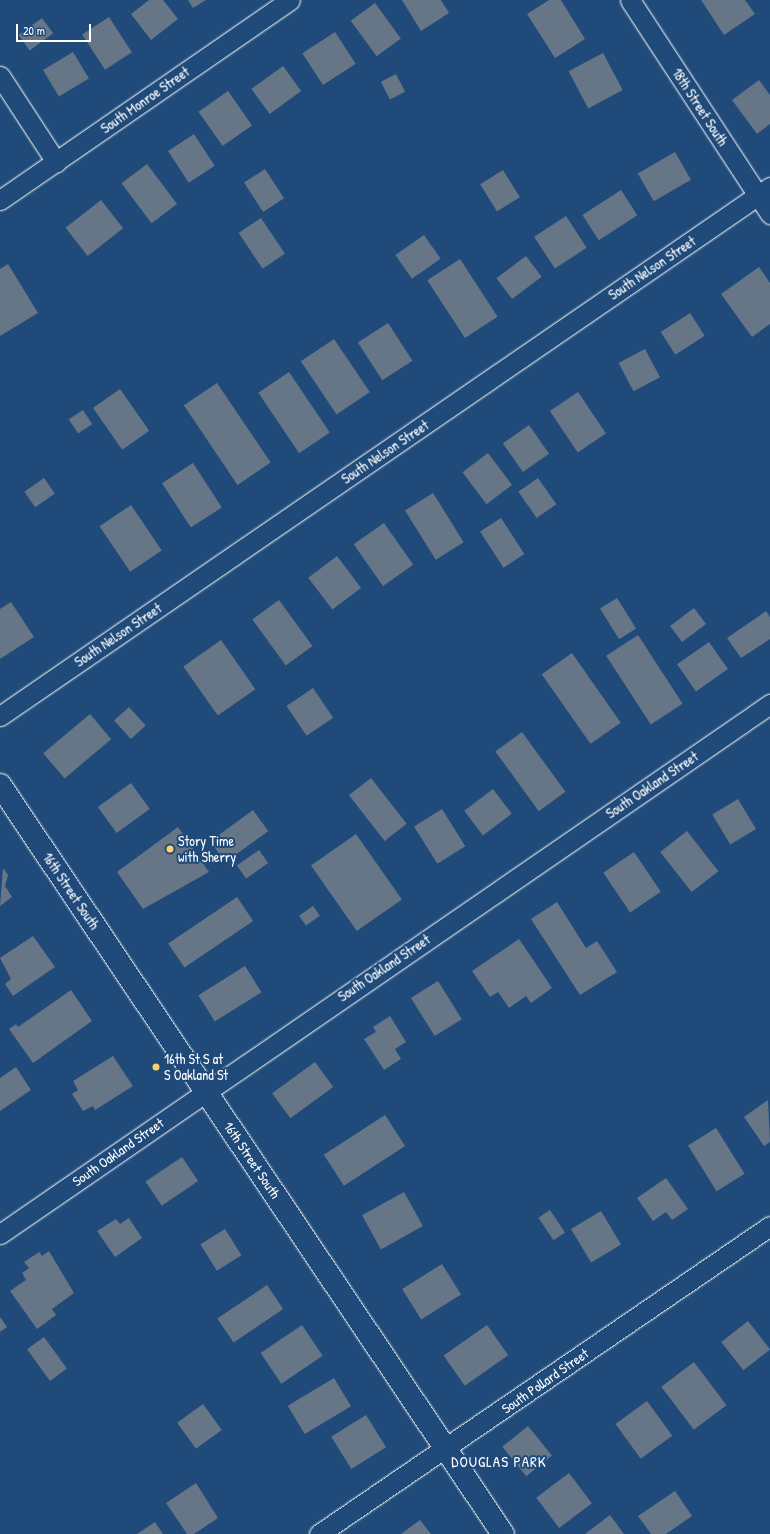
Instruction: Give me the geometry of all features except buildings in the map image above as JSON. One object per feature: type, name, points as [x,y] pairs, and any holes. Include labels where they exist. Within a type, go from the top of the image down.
[{"type":"street","name":"South Monroe Street","points":[[0,200],[290,0]]},
{"type":"street","name":"18th Street South","points":[[630,0],[764,192],[770,214]]},
{"type":"street","points":[[0,76],[56,162]]},
{"type":"street","name":"South Nelson Street","points":[[0,716],[764,192]]},
{"type":"street","name":"South Oakland Street","points":[[0,1234],[205,1091],[770,704]]},
{"type":"street","name":"16th Street South","points":[[0,785],[503,1534]]},
{"type":"street","name":"South Pollard Street","points":[[319,1534],[446,1449],[770,1226]]},
{"type":"place","name":"Story Time with Sherry","points":[[170,849]]},
{"type":"place","name":"16th St S at S Oakland St","points":[[156,1067]]},
{"type":"district","name":"DOUGLAS PARK","points":[[499,1462]]}]
